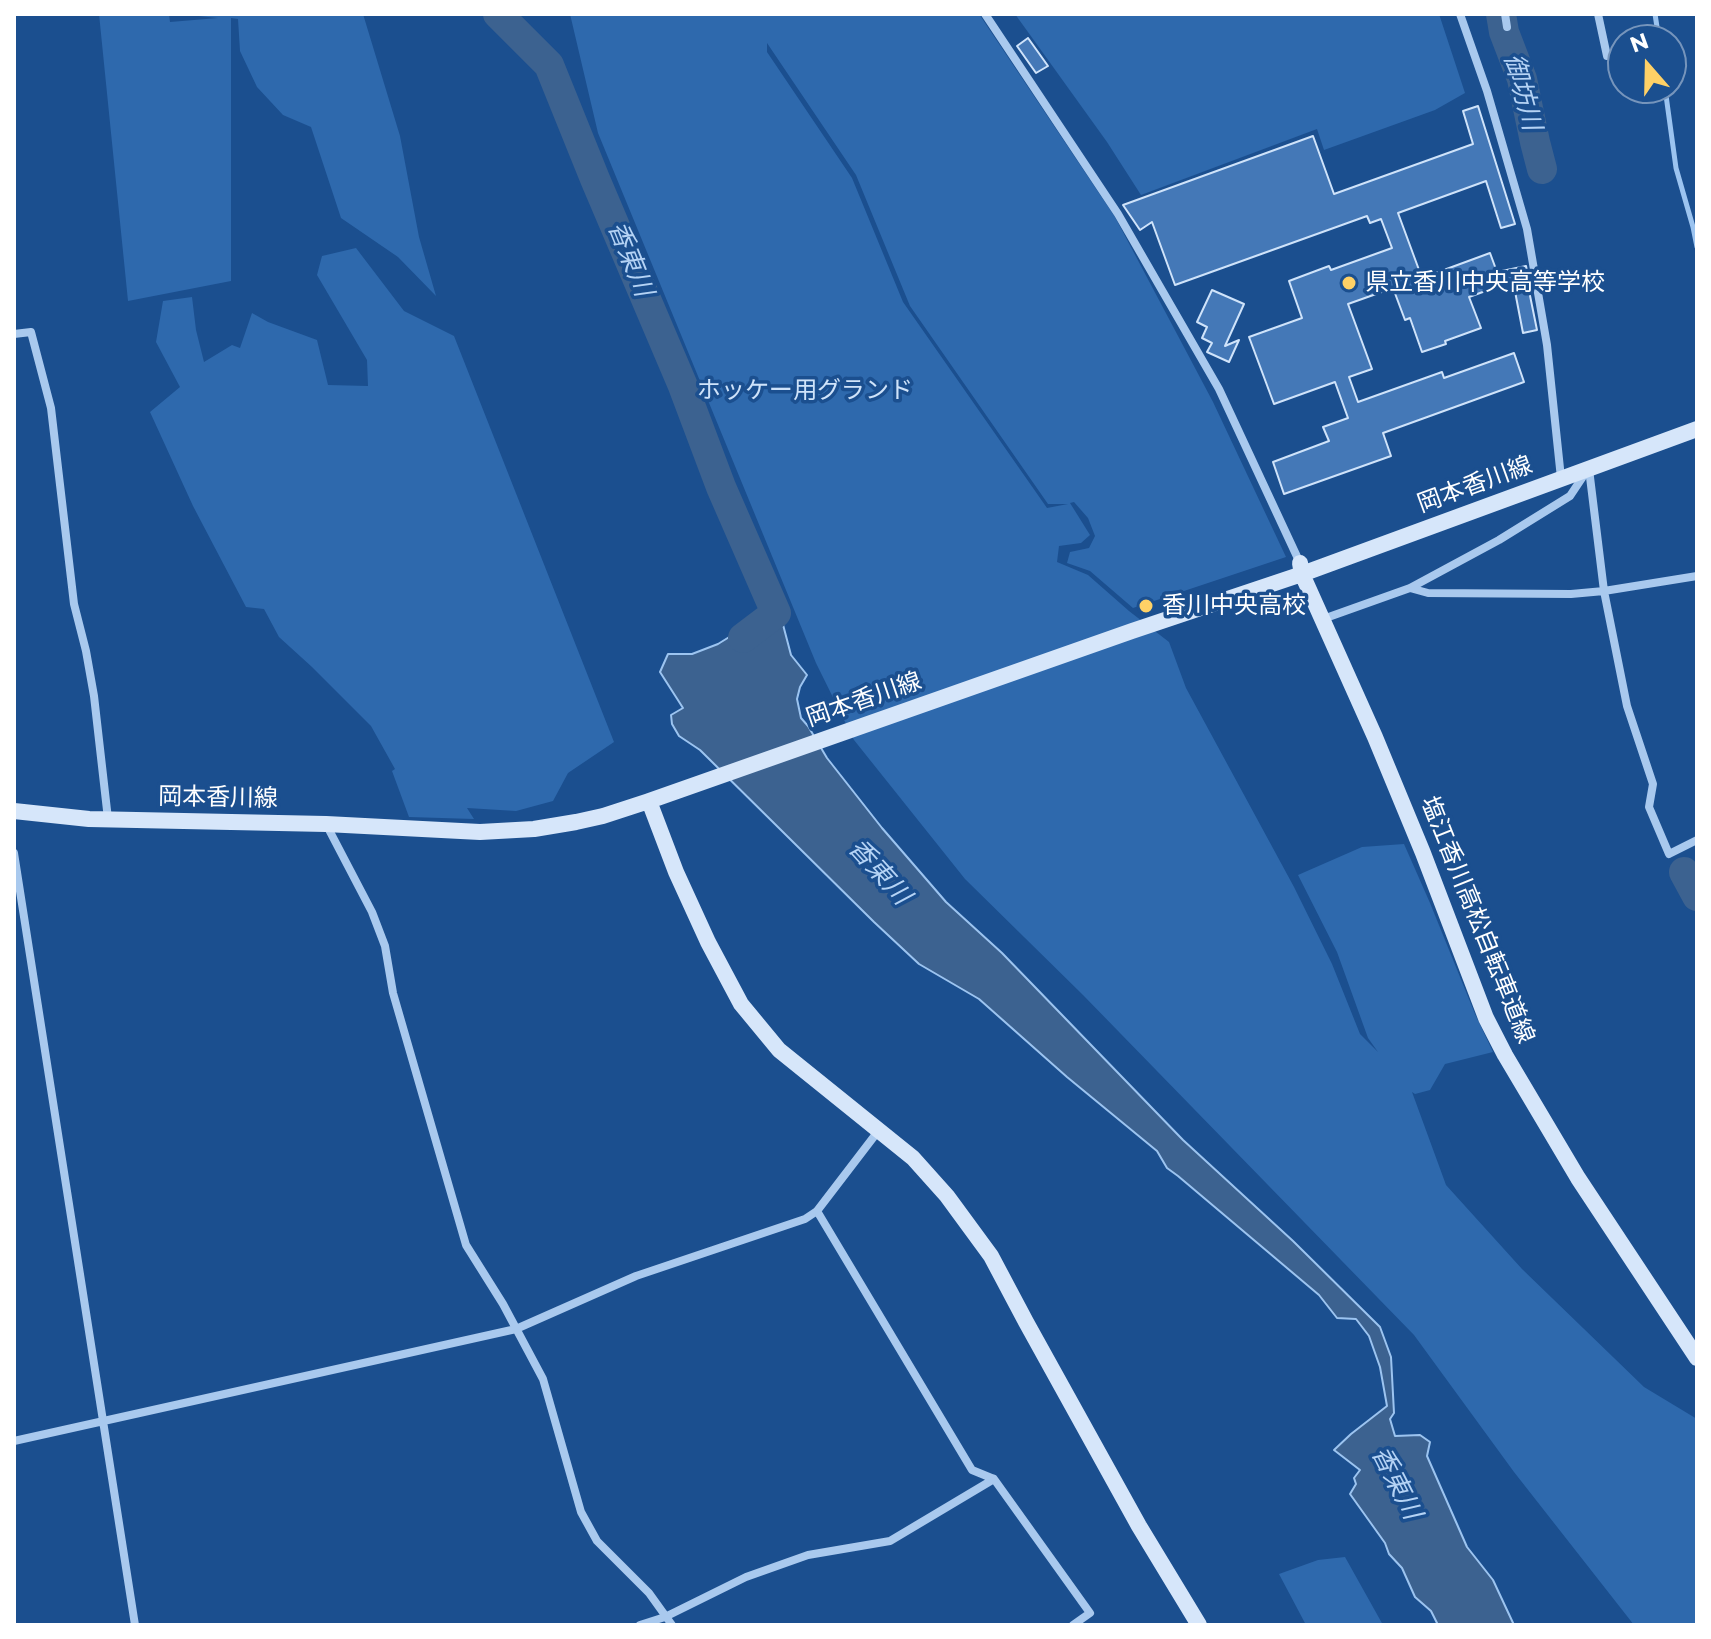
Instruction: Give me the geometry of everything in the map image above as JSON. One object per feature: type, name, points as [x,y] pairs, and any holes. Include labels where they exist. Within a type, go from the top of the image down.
[{"type":"main road","name":"岡本香川線","points":[[14,811],[108,820],[326,824],[480,832],[534,829],[603,816],[1697,429]]},
{"type":"main road","name":"塩江香川高松自転車道線","points":[[1301,569],[1423,853],[1486,1018],[1578,1178],[1697,1358]]},
{"type":"main road","points":[[649,801],[676,872],[741,1004],[779,1050],[913,1158],[991,1256],[1139,1526],[1199,1625]]},
{"type":"street","points":[[985,14],[1126,226],[1219,389],[1301,569]]},
{"type":"street","points":[[1460,14],[1487,91],[1527,229],[1547,345],[1561,478]]},
{"type":"street","points":[[1505,14],[1507,27]]},
{"type":"street","points":[[1598,14],[1607,56]]},
{"type":"street","points":[[14,334],[31,332],[51,408],[74,604],[94,696],[108,820]]},
{"type":"street","points":[[1322,620],[1410,588],[1499,540],[1570,496],[1589,468]]},
{"type":"street","points":[[1589,468],[1604,591],[1627,706],[1653,784],[1649,807],[1669,854],[1697,840]]},
{"type":"street","points":[[1410,588],[1428,593],[1571,594],[1697,576]]},
{"type":"street","points":[[326,824],[372,912],[385,946],[393,993],[466,1245],[503,1304],[543,1379],[581,1512],[597,1541],[649,1593],[672,1625]]},
{"type":"street","points":[[14,853],[17,890],[135,1625]]},
{"type":"street","points":[[14,1441],[516,1329],[636,1276],[805,1219],[817,1211],[879,1130]]},
{"type":"street","points":[[817,1211],[972,1470],[994,1479],[1090,1613],[1073,1625]]},
{"type":"street","points":[[640,1625],[665,1617],[746,1577],[808,1555],[890,1541],[994,1479]]},
{"type":"green space","points":[[99,14],[169,14],[170,22],[218,18],[179,14],[363,14],[400,136],[419,237],[436,296],[398,257],[341,218],[311,127],[283,115],[257,87],[240,51],[238,19],[231,18],[231,281],[128,301]]},
{"type":"green space","name":"ホッケー用グランド","points":[[570,14],[979,14],[1115,217],[1213,402],[1286,557],[1133,608],[1090,571],[1067,563],[1070,552],[1089,548],[1095,536],[1088,518],[1074,502],[1070,503],[1090,535],[1081,543],[1059,546],[1057,562],[1088,575],[1169,642],[1186,688],[1294,887],[1332,964],[1360,1034],[1378,1052],[1368,1038],[1337,952],[1298,875],[1362,847],[1404,844],[1493,1052],[1445,1064],[1430,1090],[1412,1092],[1446,1185],[1522,1269],[1644,1387],[1697,1419],[1697,1625],[1634,1625],[1514,1472],[1414,1335],[1083,995],[965,879],[854,740],[816,663],[598,133]],"holes":[[[767,43],[856,175],[910,306],[1048,504],[1068,504],[1047,508],[903,302],[852,178],[767,52]]]},
{"type":"green space","points":[[1015,14],[1439,14],[1465,93],[1435,110],[1324,150],[1317,129],[1141,195]]},
{"type":"green space","points":[[356,248],[404,311],[454,336],[614,742],[568,773],[553,801],[516,811],[467,808],[474,819],[409,817],[392,771],[395,769],[371,726],[279,637],[264,609],[246,607],[193,506],[150,412],[180,387],[156,342],[163,301],[192,297],[204,362],[232,345],[240,348],[252,313],[317,340],[328,385],[368,386],[367,360],[317,275],[322,256]]},
{"type":"green space","points":[[1345,1557],[1383,1625],[1306,1625],[1279,1574],[1318,1560]]},
{"type":"water","points":[[776,613],[781,617],[791,655],[807,675],[797,699],[801,718],[827,758],[882,828],[946,902],[1002,953],[1183,1140],[1293,1241],[1380,1327],[1391,1357],[1394,1413],[1390,1419],[1395,1436],[1420,1435],[1430,1442],[1427,1456],[1467,1547],[1493,1580],[1514,1625],[1438,1625],[1431,1611],[1415,1597],[1402,1568],[1389,1554],[1385,1543],[1350,1494],[1356,1484],[1354,1478],[1360,1470],[1334,1450],[1387,1406],[1380,1367],[1369,1336],[1356,1319],[1337,1318],[1319,1295],[1167,1168],[1157,1151],[979,999],[919,964],[700,750],[679,736],[671,715],[683,708],[660,672],[668,654],[692,654],[718,644],[755,621]]},
{"type":"building","points":[[1028,38],[1048,66],[1036,73],[1017,46]]},
{"type":"building","points":[[1478,106],[1515,224],[1501,228],[1486,181],[1398,213],[1422,278],[1490,253],[1497,272],[1526,266],[1537,330],[1523,333],[1513,281],[1469,297],[1481,328],[1422,352],[1410,318],[1405,320],[1393,288],[1348,304],[1372,369],[1349,377],[1358,402],[1442,372],[1444,378],[1514,353],[1524,382],[1383,433],[1391,456],[1284,494],[1273,462],[1329,441],[1323,427],[1348,418],[1335,382],[1274,404],[1249,337],[1302,318],[1289,281],[1392,248],[1381,219],[1370,223],[1367,216],[1175,285],[1152,222],[1140,230],[1123,205],[1313,136],[1334,194],[1473,144],[1463,111]]},
{"type":"building","points":[[1212,290],[1244,304],[1225,346],[1239,340],[1229,362],[1207,352],[1212,343],[1202,338],[1207,327],[1197,322]]},
{"type":"waterway","name":"香東川","points":[[498,14],[549,65],[683,386],[721,487],[776,613],[743,638]]},
{"type":"waterway","name":"御坊川","points":[[1501,14],[1504,32],[1522,79],[1542,169]]},
{"type":"waterway","points":[[1655,14],[1657,24]]},
{"type":"waterway","points":[[1667,104],[1676,168],[1697,247]]},
{"type":"waterway","name":"御坊川","points":[[1684,872],[1697,896]]},
{"type":"place","name":"県立香川中央高等学校","points":[[1349,283]]},
{"type":"place","name":"香川中央高校","points":[[1146,606]]}]
